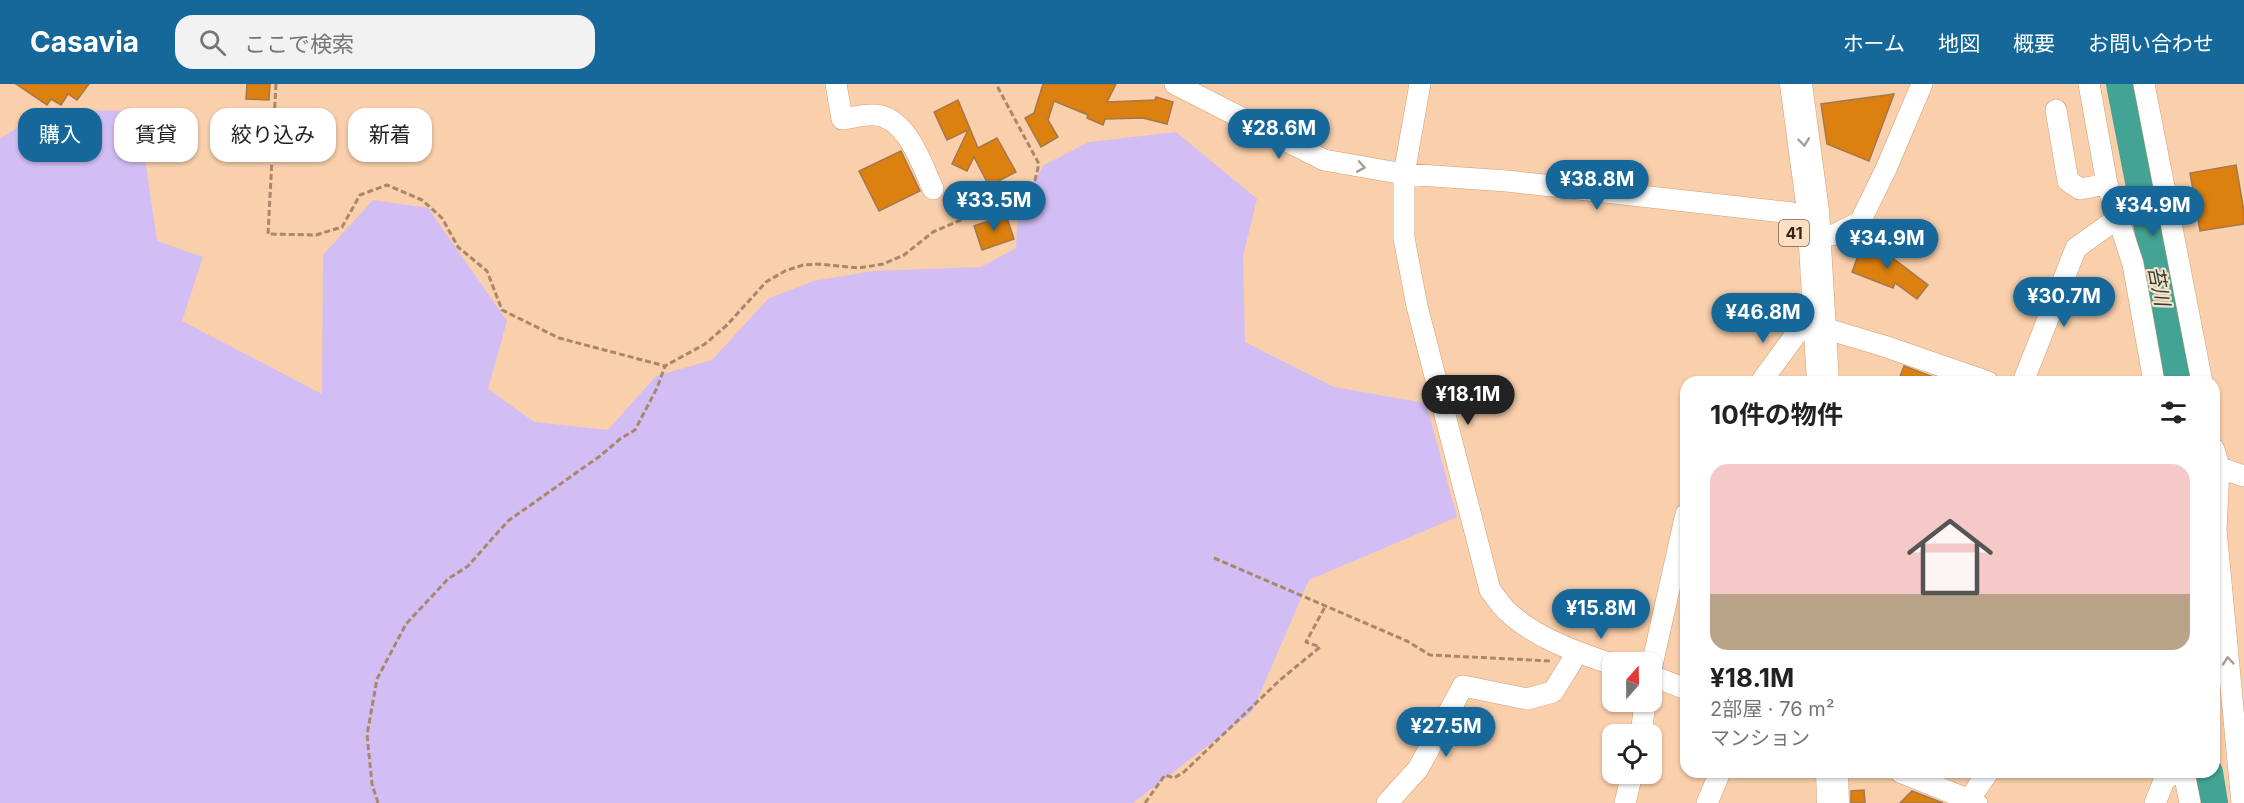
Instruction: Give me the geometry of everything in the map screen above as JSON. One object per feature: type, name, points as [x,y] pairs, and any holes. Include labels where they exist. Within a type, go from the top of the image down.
[{"type":"highway","name":"41","points":[[1775,84],[1810,328],[1822,376]]},
{"type":"highway","name":"41","points":[[1796,84],[1815,238],[1810,328],[1802,376]]},
{"type":"highway","points":[[1812,778],[1813,803]]},
{"type":"highway","points":[[1832,778],[1833,803]]},
{"type":"street","points":[[836,84],[842,119],[875,115],[888,118],[912,142],[933,189]]},
{"type":"street","points":[[1175,84],[1324,160],[1404,174],[1507,181],[1792,213]]},
{"type":"street","points":[[1420,84],[1404,174],[1404,238],[1417,306],[1490,590],[1508,612],[1574,658],[1602,662]]},
{"type":"street","points":[[1815,238],[1836,234],[1860,222],[1886,169],[1922,84]]},
{"type":"street","points":[[2089,84],[2107,184],[2133,264],[2153,376]]},
{"type":"street","points":[[2144,84],[2201,376]]},
{"type":"street","points":[[2056,110],[2068,181],[2080,189],[2107,184]]},
{"type":"street","points":[[2025,376],[2069,261],[2080,243],[2118,218]]},
{"type":"street","points":[[1766,376],[1810,328],[1884,346],[1971,376]]},
{"type":"street","points":[[2220,462],[2244,476]]},
{"type":"street","points":[[1655,652],[1680,541]]},
{"type":"street","points":[[2220,560],[2237,687],[2242,803]]},
{"type":"street","points":[[1387,803],[1418,769],[1463,686],[1527,699],[1553,692],[1574,658]]},
{"type":"street","points":[[1662,680],[1680,687]]},
{"type":"street","points":[[1707,803],[1717,778]]},
{"type":"street","points":[[1914,778],[1973,801],[1985,778]]},
{"type":"street","points":[[2155,803],[2167,778]]},
{"type":"street","points":[[2185,778],[2190,803]]},
{"type":"street","points":[[1625,803],[1630,784]]},
{"type":"path","points":[[276,84],[268,234],[316,235],[342,227],[360,195],[387,185],[422,200],[442,218],[458,247],[487,271],[502,310],[559,338],[665,366]]},
{"type":"path","points":[[378,803],[372,784],[367,735],[377,680],[406,624],[448,579],[468,566],[508,521],[635,430],[657,388],[665,366],[705,344],[727,325],[766,282],[785,271],[803,265],[860,268],[883,264],[904,255],[933,232],[1021,194],[1035,180],[1040,164],[996,84]]},
{"type":"path","points":[[1214,558],[1407,641],[1430,655],[1574,658]]},
{"type":"path","points":[[1145,803],[1165,775],[1174,778],[1184,772],[1280,680],[1320,648],[1306,642],[1326,605]]},
{"type":"shaded area","points":[[102,111],[114,111],[114,162],[145,162],[157,241],[203,257],[182,321],[322,394],[323,255],[373,200],[428,208],[507,321],[488,389],[534,422],[608,430],[656,376],[712,360],[768,299],[813,281],[874,271],[981,267],[1016,248],[1018,208],[1044,165],[1089,142],[1176,132],[1257,199],[1243,256],[1245,342],[1334,387],[1426,403],[1457,517],[1309,580],[1252,712],[1133,803],[0,803],[0,139],[18,127],[18,162],[102,162]]},
{"type":"building","points":[[16,84],[89,84],[77,100],[68,94],[61,105],[51,99],[47,105]]},
{"type":"building","points":[[247,84],[270,84],[269,100],[246,99]]},
{"type":"building","points":[[1043,84],[1116,84],[1107,102],[1155,100],[1156,97],[1173,102],[1167,124],[1143,118],[1105,119],[1103,125],[1087,118],[1088,115],[1054,101],[1048,120],[1058,137],[1041,147],[1025,118],[1034,113]]},
{"type":"building","points":[[1894,94],[1869,161],[1827,144],[1821,104]]},
{"type":"building","points":[[958,100],[978,148],[997,138],[1016,172],[989,186],[974,157],[967,171],[952,164],[968,130],[947,140],[934,112]]},
{"type":"building","points":[[901,151],[920,191],[879,211],[859,171]]},
{"type":"building","points":[[2236,165],[2244,224],[2200,231],[2190,173]]},
{"type":"building","points":[[1006,215],[1014,239],[982,250],[974,226]]},
{"type":"building","points":[[1863,242],[1895,255],[1894,259],[1928,285],[1917,299],[1895,283],[1893,288],[1852,272]]},
{"type":"building","points":[[1904,366],[1931,376],[1900,376]]},
{"type":"building","points":[[1864,790],[1865,803],[1851,803],[1851,791]]},
{"type":"building","points":[[1912,791],[1943,803],[1900,803]]},
{"type":"waterway","name":"苔川","points":[[2120,84],[2177,376]]},
{"type":"waterway","name":"苔川","points":[[2210,778],[2214,803]]}]
